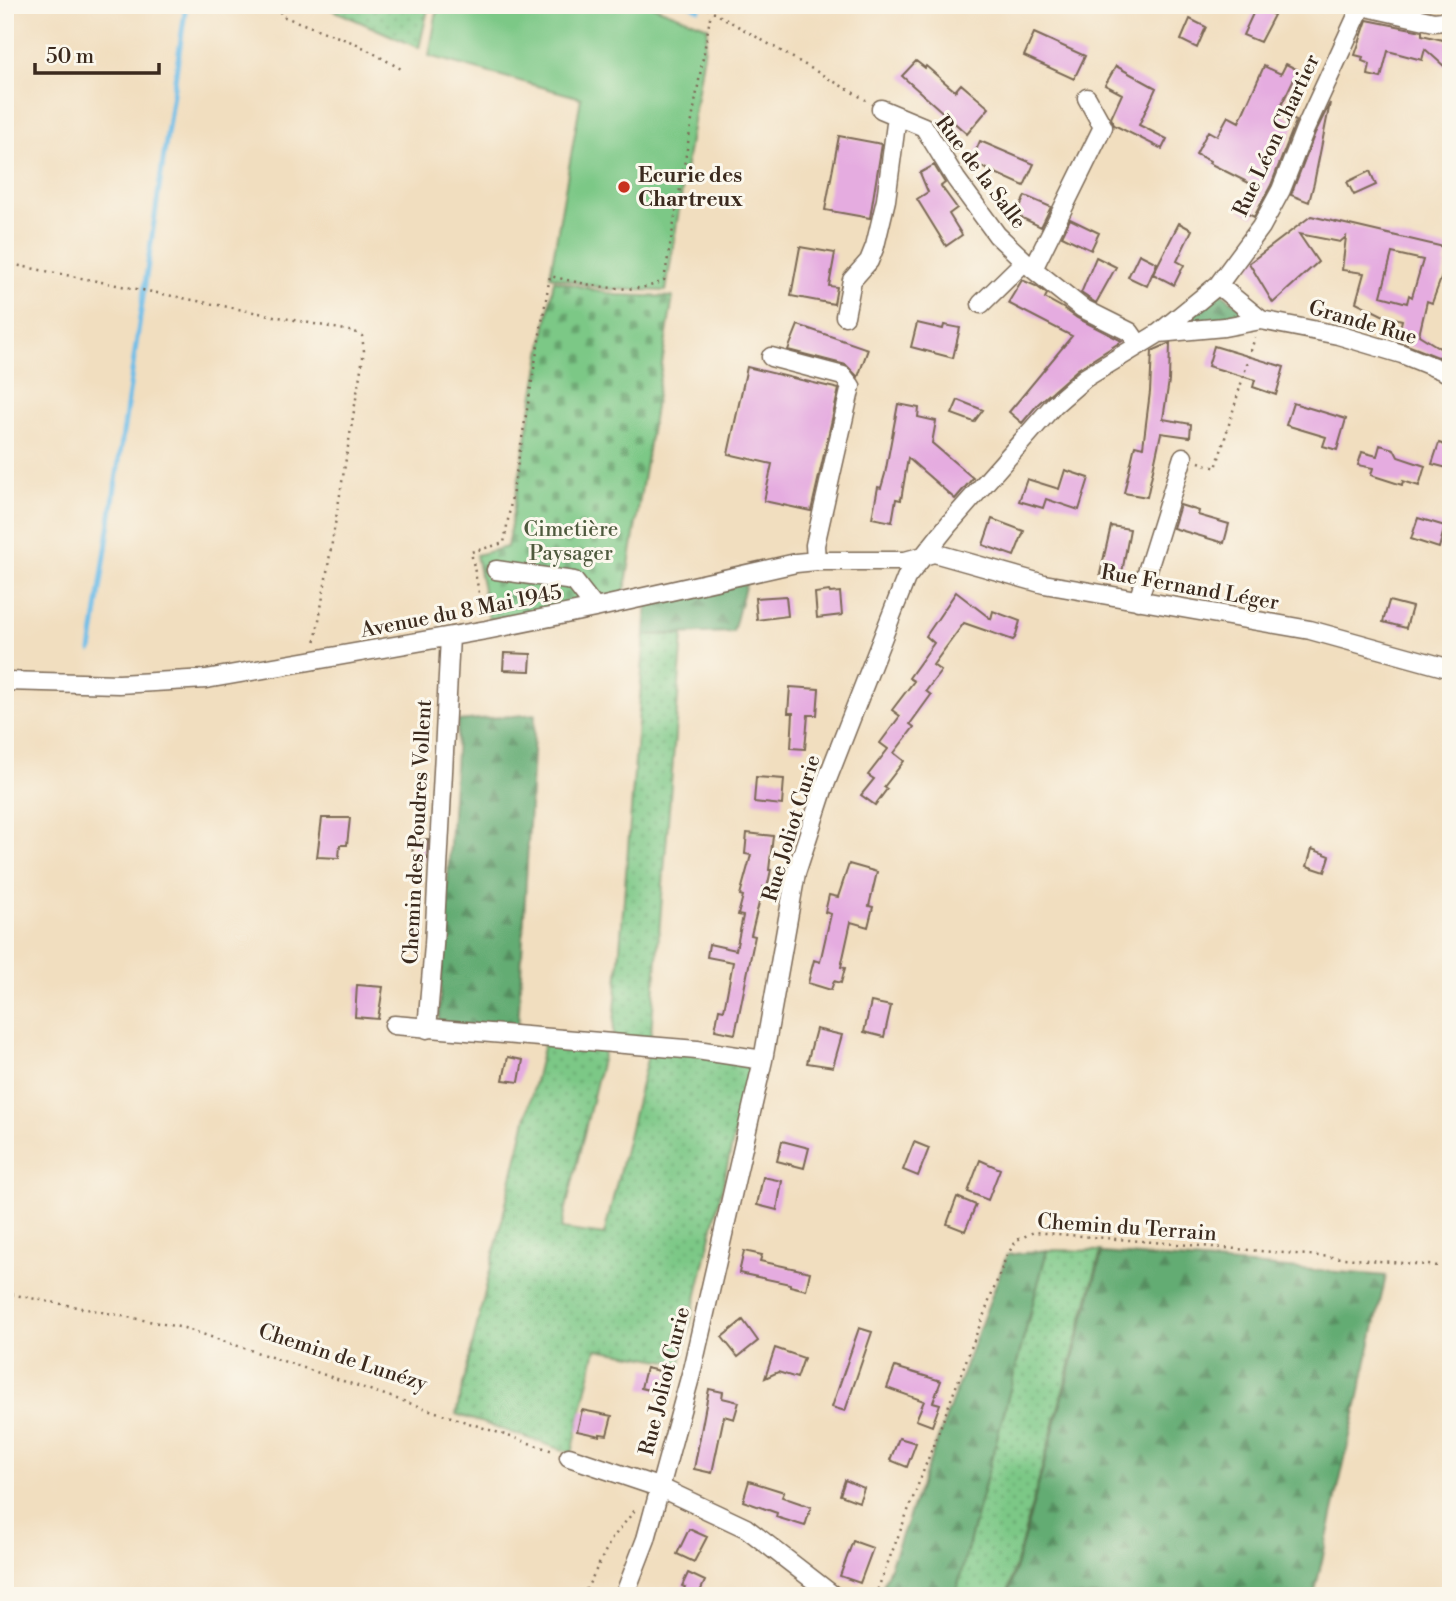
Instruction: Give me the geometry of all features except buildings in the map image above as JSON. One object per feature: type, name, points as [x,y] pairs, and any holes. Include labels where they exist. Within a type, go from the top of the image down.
[{"type":"street","points":[[1362,6],[1434,22],[1451,16]]},
{"type":"street","name":"Rue Léon Chartier","points":[[1159,333],[1218,285],[1261,227],[1281,190],[1305,129],[1362,6]]},
{"type":"street","points":[[981,304],[1029,265],[1103,127],[1087,98]]},
{"type":"street","points":[[845,316],[852,280],[869,261],[886,200],[889,112]]},
{"type":"street","name":"Rue de la Salle","points":[[889,112],[924,127],[956,179],[997,235],[1029,265],[1082,308],[1130,331],[1139,345]]},
{"type":"street","name":"Grande Rue","points":[[1218,285],[1261,320]]},
{"type":"street","name":"Grande Rue","points":[[1159,333],[1224,327],[1261,320],[1338,335],[1402,354],[1451,374]]},
{"type":"street","name":"Rue Joliot Curie","points":[[624,1596],[646,1539],[691,1374],[763,1060],[800,861],[823,790],[891,612],[906,578],[920,557],[1054,405],[1085,378],[1159,333]]},
{"type":"street","points":[[771,357],[843,376],[851,386],[815,545],[816,561]]},
{"type":"street","points":[[1138,601],[1183,457]]},
{"type":"street","name":"Rue Fernand Léger","points":[[920,557],[934,554],[1044,584],[1310,630],[1451,669]]},
{"type":"street","name":"Avenue du 8 Mai 1945","points":[[5,681],[118,684],[206,679],[486,630],[796,563],[905,561],[920,557]]},
{"type":"street","points":[[496,570],[574,581],[595,608]]},
{"type":"street","name":"Chemin des Poudres Vollent","points":[[427,1029],[435,931],[450,637]]},
{"type":"street","points":[[394,1026],[696,1050],[763,1060]]},
{"type":"street","points":[[569,1457],[661,1488],[746,1528],[834,1596]]},
{"type":"path","points":[[277,5],[282,16],[356,44],[403,70]]},
{"type":"path","points":[[701,5],[889,112]]},
{"type":"path","points":[[486,630],[471,552],[504,543],[550,276],[606,289],[656,285],[664,280],[710,12]]},
{"type":"path","points":[[5,263],[355,332],[362,336],[364,351],[313,662]]},
{"type":"path","points":[[1183,457],[1216,468],[1251,352]]},
{"type":"path","name":"Chemin du Terrain","points":[[875,1596],[1007,1255],[1017,1240],[1034,1232],[1451,1267]]},
{"type":"path","name":"Chemin de Lunézy","points":[[5,1293],[184,1328],[569,1457]]},
{"type":"path","points":[[583,1596],[611,1540],[635,1510]]},
{"type":"green space","points":[[322,5],[429,5],[419,48]]},
{"type":"green space","name":"Ecurie des Chartreux","points":[[438,5],[650,5],[708,27],[666,291],[606,289],[550,276],[581,98],[429,56]]},
{"type":"green space","name":"Cimetière Paysager","points":[[554,280],[616,295],[673,297],[624,596],[489,619],[476,555],[507,547]]},
{"type":"green space","points":[[1218,290],[1253,317],[1196,329],[1182,319]]},
{"type":"green space","points":[[747,579],[733,632],[645,635],[647,600]]},
{"type":"green space","points":[[645,635],[683,635],[650,1046],[751,1064],[681,1363],[596,1349],[572,1453],[456,1414],[545,1039],[606,1043],[561,1229],[604,1235],[650,1047],[613,1036]]},
{"type":"green space","points":[[535,714],[518,1028],[438,1030],[458,721]]},
{"type":"green space","points":[[1047,1250],[1101,1251],[1007,1596],[955,1596]]},
{"type":"green space","points":[[1047,1250],[955,1596],[879,1596],[1007,1255]]},
{"type":"green space","points":[[1102,1253],[1386,1276],[1314,1596],[1008,1596]]},
{"type":"waterway","points":[[91,651],[186,5]]},
{"type":"waterway","points":[[690,5],[699,9]]},
{"type":"place","name":"Ecurie des Chartreux","points":[[624,187]]}]
